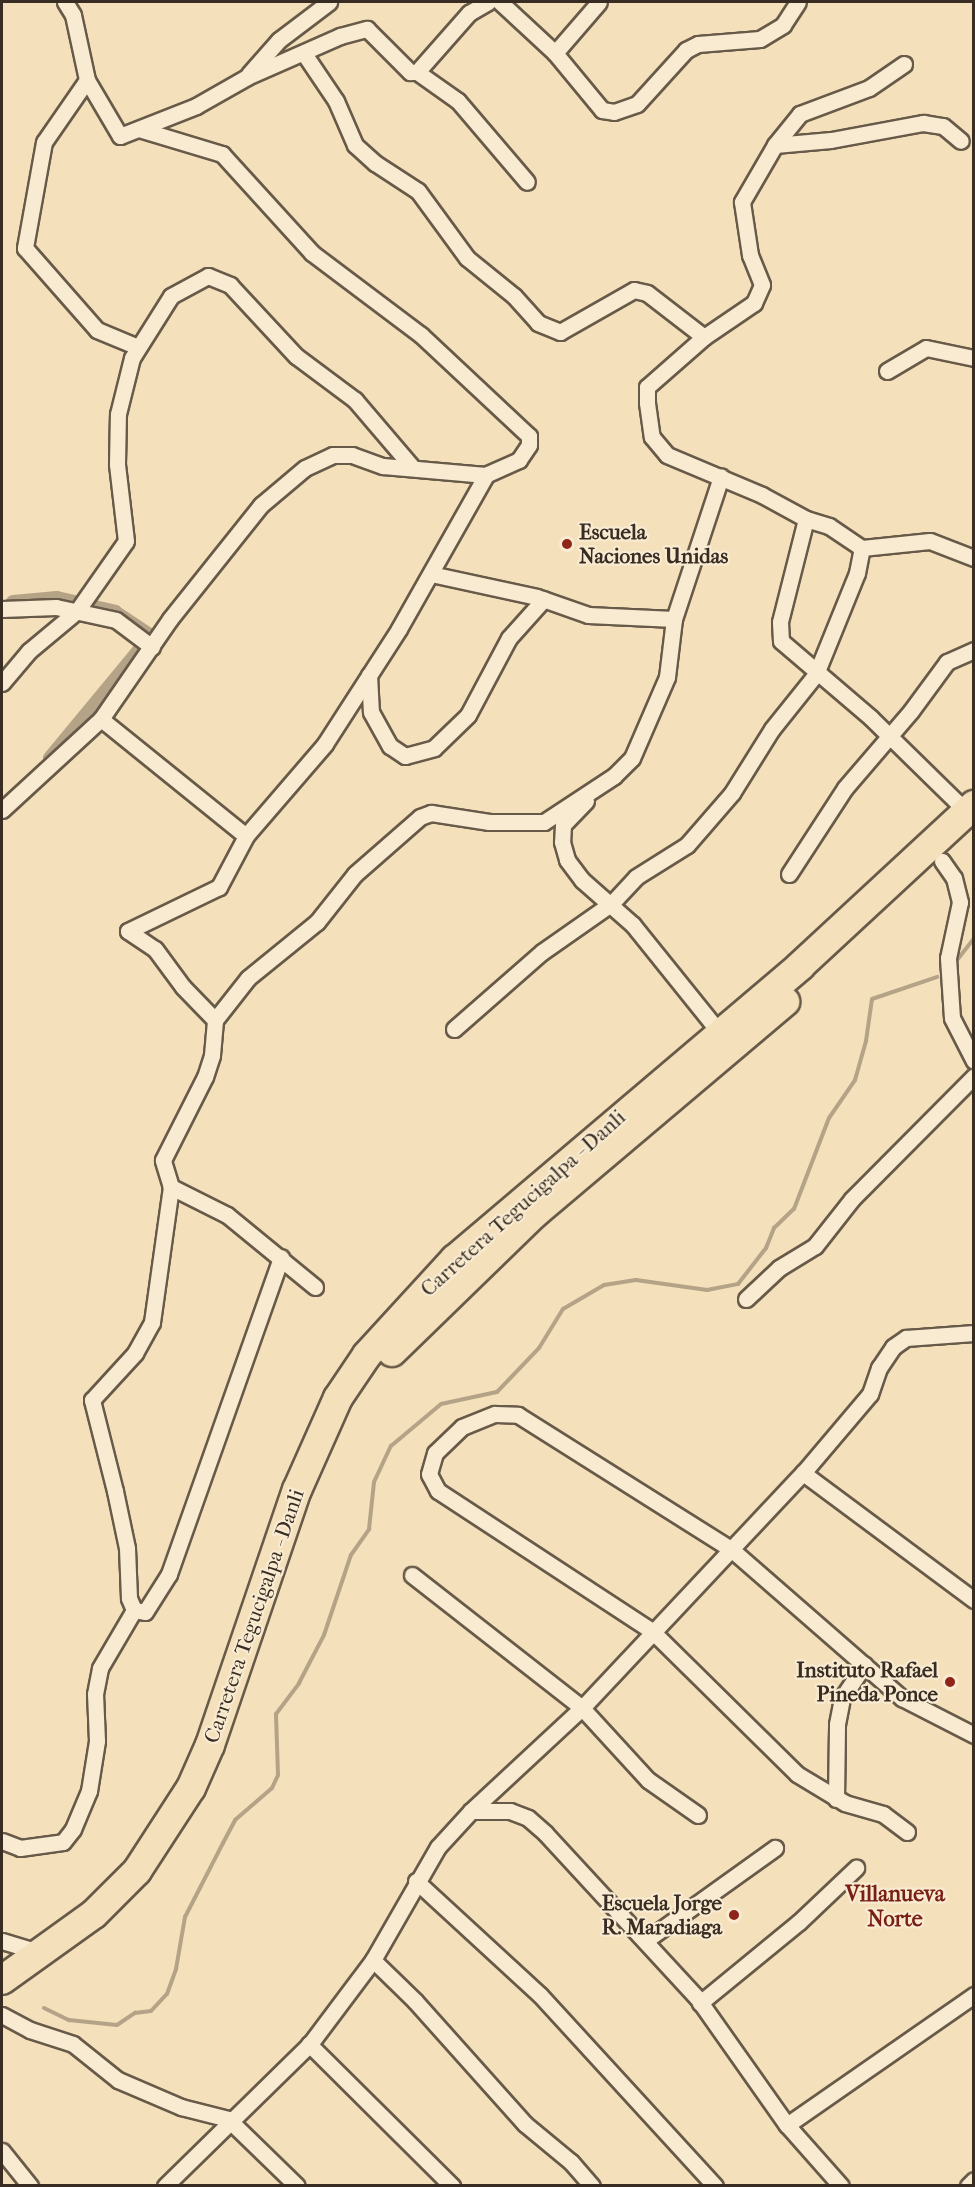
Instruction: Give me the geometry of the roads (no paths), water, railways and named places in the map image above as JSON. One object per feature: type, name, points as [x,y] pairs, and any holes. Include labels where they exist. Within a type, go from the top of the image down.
[{"type":"highway","name":"Carretera Tegucigalpa - Danli","points":[[2,1980],[93,1934],[135,1893],[182,1836],[203,1801],[221,1763],[318,1483],[339,1431],[364,1387],[387,1358],[534,1214],[727,1041],[942,861],[971,815]]},
{"type":"highway","name":"Carretera Tegucigalpa - Danli","points":[[727,1041],[800,966],[971,815]]},
{"type":"highway","name":"Carretera Tegucigalpa - Danli","points":[[2,2000],[48,1956]]},
{"type":"street","points":[[65,2],[74,15],[87,80],[120,136],[196,106],[247,77],[305,55],[340,36],[367,29],[411,72],[417,72],[458,101],[527,182]]},
{"type":"street","points":[[247,77],[279,40],[329,2]]},
{"type":"street","points":[[417,72],[469,13],[488,2]]},
{"type":"street","points":[[500,2],[555,53],[603,110],[614,112],[637,104],[686,50],[698,44],[760,39],[783,25],[798,2]]},
{"type":"street","points":[[555,53],[599,2]]},
{"type":"street","points":[[305,55],[336,101],[355,145],[375,163],[418,191],[467,258],[514,296],[538,322],[560,332],[626,292],[640,290],[704,337]]},
{"type":"street","points":[[904,64],[869,88],[800,114],[775,145],[742,202],[750,255],[762,285],[754,303],[704,337],[647,387],[647,403],[652,437],[667,455],[721,477],[807,519],[829,526],[862,548],[930,541],[974,558]]},
{"type":"street","points":[[87,80],[44,142],[25,248],[97,330],[138,347]]},
{"type":"street","points":[[775,145],[831,140],[923,123],[943,126],[961,141]]},
{"type":"street","points":[[2,810],[101,719],[152,647],[261,505],[305,468],[333,455],[352,455],[383,466],[412,467],[486,476],[519,460],[529,445],[527,430],[421,335],[312,253],[222,154],[139,129]]},
{"type":"street","points":[[2,683],[29,651],[78,611],[126,541],[117,464],[118,414],[138,347],[171,296],[208,276],[230,285],[296,356],[355,400],[412,467]]},
{"type":"street","points":[[887,371],[926,348],[974,358]]},
{"type":"street","points":[[215,1020],[183,987],[155,949],[128,931],[219,887],[246,836],[325,744],[430,574],[486,476]]},
{"type":"street","points":[[134,1610],[129,1598],[127,1548],[116,1491],[92,1400],[135,1353],[152,1322],[171,1187],[163,1160],[206,1077],[212,1055],[215,1020],[248,978],[317,922],[356,874],[420,817],[431,813],[489,822],[544,822],[632,758],[667,676],[674,619],[721,477]]},
{"type":"street","points":[[807,519],[780,635],[787,647],[816,674],[871,718],[888,738],[971,815]]},
{"type":"street","points":[[454,1029],[542,952],[612,903],[636,877],[687,845],[732,793],[772,729],[816,674],[857,573],[862,548]]},
{"type":"street","points":[[430,574],[544,600],[588,615],[674,619]]},
{"type":"street","points":[[369,675],[371,712],[390,746],[405,756],[434,748],[468,715],[509,638],[544,600]]},
{"type":"street","points":[[2,609],[56,607],[116,620],[152,647]]},
{"type":"street","points":[[789,874],[845,788],[888,738],[947,662],[974,650]]},
{"type":"street","points":[[101,719],[246,836]]},
{"type":"street","points":[[598,784],[563,825],[562,842],[567,860],[582,879],[612,903],[727,1041]]},
{"type":"street","points":[[942,861],[954,878],[960,902],[948,958],[952,1018],[974,1061]]},
{"type":"street","points":[[746,1299],[779,1268],[815,1246],[852,1200],[974,1076]]},
{"type":"street","points":[[171,1187],[227,1215],[315,1287]]},
{"type":"street","points":[[134,1610],[145,1612],[169,1574],[281,1257]]},
{"type":"street","points":[[165,2186],[228,2120],[309,2044],[373,1960],[416,1881],[438,1847],[471,1810],[582,1708],[803,1473],[870,1394],[879,1368],[893,1347],[906,1338],[974,1334]]},
{"type":"street","points":[[907,1832],[883,1814],[836,1799],[797,1774],[652,1631],[438,1491],[430,1482],[430,1466],[442,1443],[462,1427],[495,1414],[518,1415],[731,1549],[902,1698],[974,1735]]},
{"type":"street","points":[[803,1473],[974,1600]]},
{"type":"street","points":[[412,1575],[582,1708],[648,1780],[698,1815]]},
{"type":"street","points":[[2,1841],[20,1848],[63,1842],[73,1829],[89,1791],[97,1741],[95,1694],[100,1668],[134,1610]]},
{"type":"street","points":[[836,1799],[837,1724],[842,1698],[864,1665]]},
{"type":"street","points":[[471,1810],[510,1811],[528,1818],[645,1941],[700,2003],[787,2125],[841,2186]]},
{"type":"street","points":[[645,1941],[775,1848]]},
{"type":"street","points":[[700,2003],[799,1923],[856,1868]]},
{"type":"street","points":[[416,1881],[540,1995],[715,2186]]},
{"type":"street","points":[[2,1941],[48,1956]]},
{"type":"street","points":[[373,1960],[415,2001],[525,2124],[571,2162],[592,2186]]},
{"type":"street","points":[[787,2125],[974,1995]]},
{"type":"street","points":[[2,2015],[30,2030],[73,2043],[118,2080],[181,2107],[228,2120],[297,2186]]},
{"type":"street","points":[[309,2044],[452,2186]]},
{"type":"street","points":[[2,2151],[30,2186]]},
{"type":"street","points":[[968,2186],[974,2180]]},
{"type":"waterway","points":[[13,602],[57,598],[74,602]]},
{"type":"waterway","points":[[90,606],[115,612],[151,636],[149,638]]},
{"type":"waterway","points":[[50,758],[141,648]]},
{"type":"waterway","points":[[954,964],[974,938]]},
{"type":"waterway","points":[[44,2008],[69,2020],[117,2025],[135,2013],[151,2011],[167,1994],[176,1969],[185,1917],[235,1820],[272,1788],[278,1775],[276,1714],[299,1683],[324,1635],[351,1555],[369,1529],[374,1482],[391,1446],[441,1404],[497,1392],[539,1348],[563,1309],[604,1285],[636,1280],[707,1290],[738,1284],[766,1248],[774,1228],[794,1209],[829,1118],[855,1080],[866,1041],[872,999],[937,977]]},
{"type":"place","name":"Escuela Naciones Unidas","points":[[567,544]]},
{"type":"place","name":"Instituto Rafael Pineda Ponce","points":[[950,1682]]},
{"type":"place","name":"Escuela Jorge R. Maradiaga","points":[[734,1915]]},
{"type":"district","name":"Villanueva Norte","points":[[895,1907]]}]
